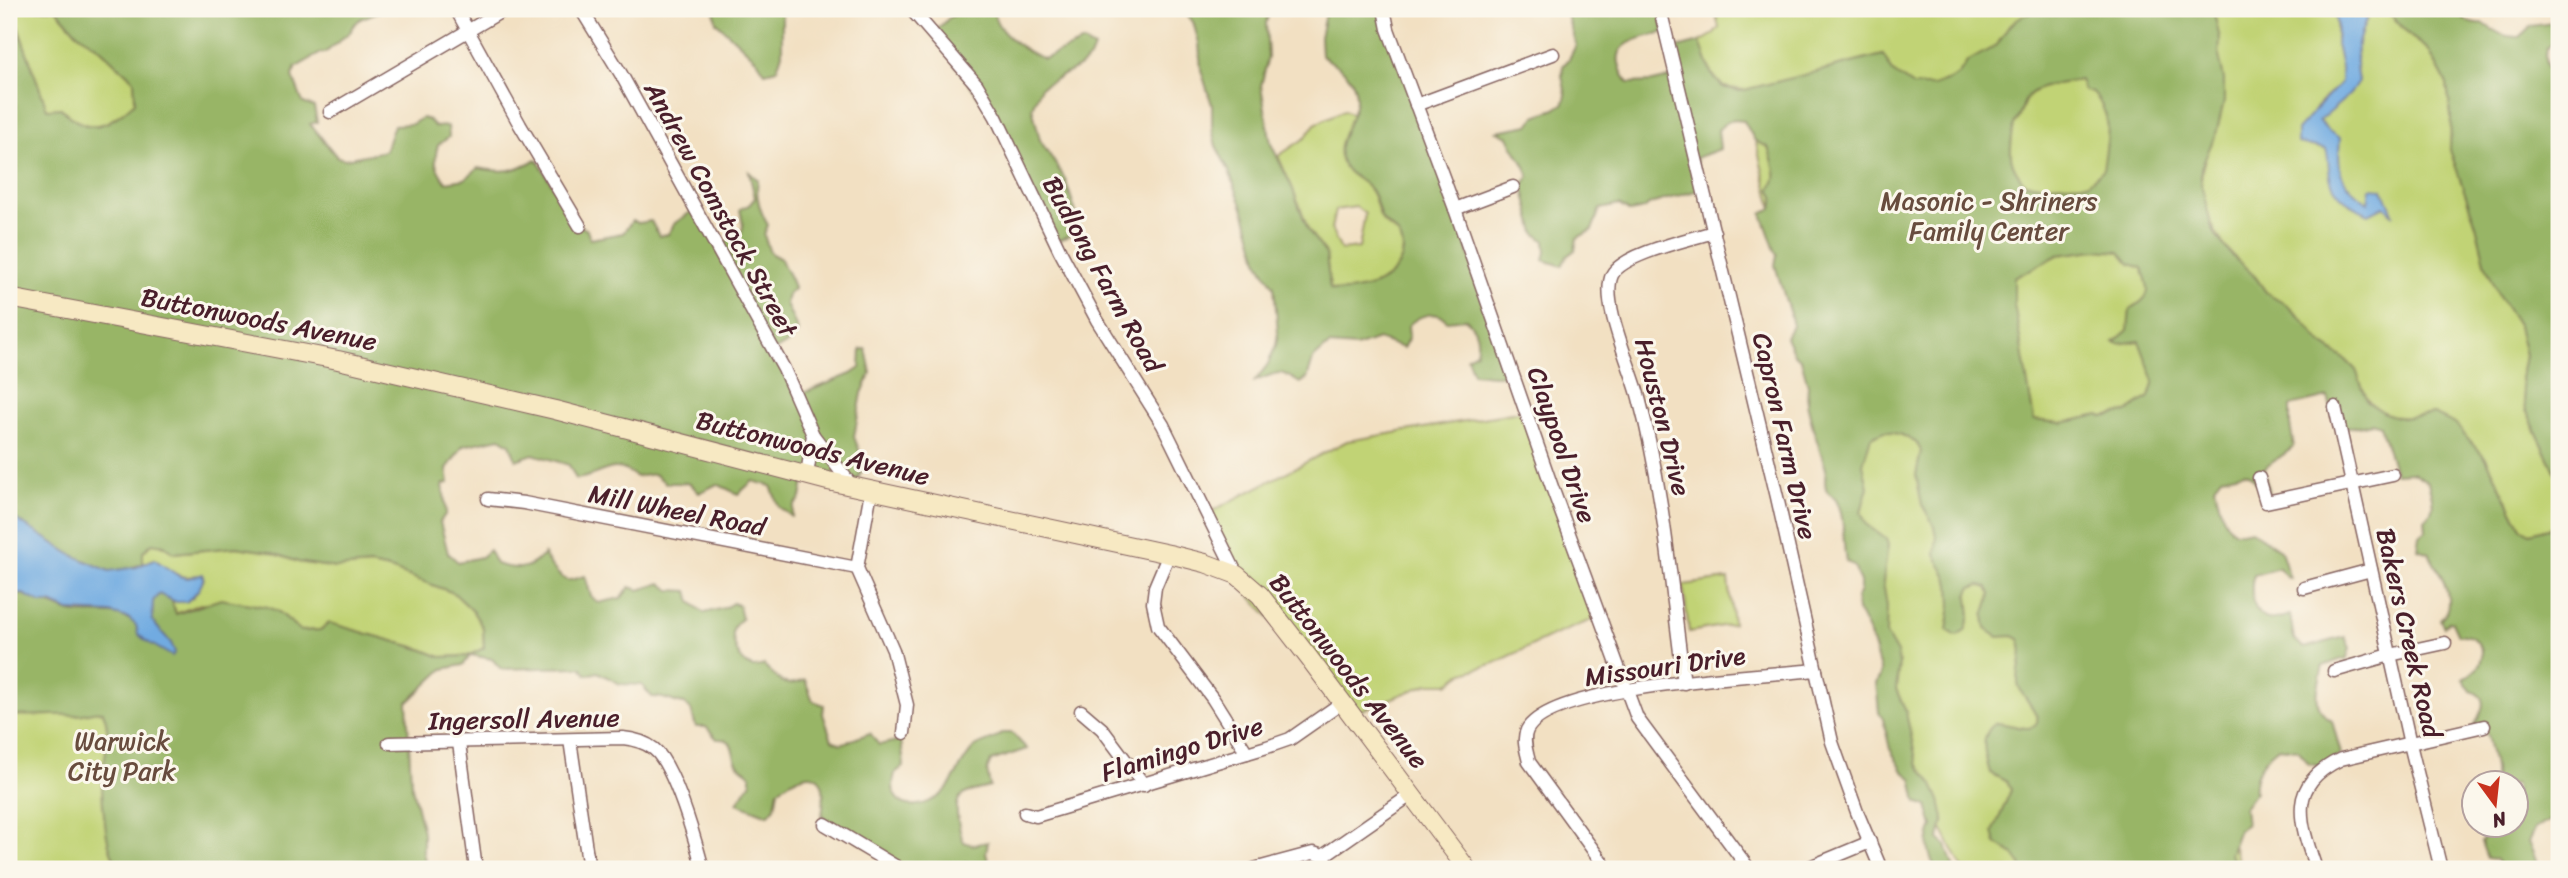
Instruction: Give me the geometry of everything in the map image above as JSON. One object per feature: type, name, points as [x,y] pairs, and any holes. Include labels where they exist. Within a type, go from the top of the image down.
[{"type":"street","points":[[456,9],[580,226]]},
{"type":"street","points":[[330,111],[505,9]]},
{"type":"street","name":"Andrew Comstock Street","points":[[581,9],[621,74],[784,369],[813,435],[852,486]]},
{"type":"street","name":"Budlong Farm Road","points":[[911,9],[977,85],[996,117],[1059,251],[1097,320],[1163,425],[1237,575]]},
{"type":"street","name":"Claypool Drive","points":[[1384,9],[1388,29],[1636,718],[1749,869]]},
{"type":"street","name":"Capron Farm Drive","points":[[1660,9],[1832,742],[1881,869]]},
{"type":"street","points":[[1416,105],[1553,54]]},
{"type":"street","points":[[1455,209],[1513,187]]},
{"type":"street","name":"Houston Drive","points":[[1684,682],[1659,484],[1639,396],[1609,305],[1610,286],[1612,275],[1619,266],[1644,254],[1714,232]]},
{"type":"street","name":"Buttonwoods Avenue","points":[[9,298],[338,360],[555,410],[871,491],[1169,554],[1237,575],[1260,595],[1467,869]]},
{"type":"street","name":"Bakers Creek Road","points":[[2335,407],[2410,744],[2441,869]]},
{"type":"street","points":[[807,475],[813,435]]},
{"type":"street","points":[[2259,478],[2266,502],[2393,475]]},
{"type":"street","points":[[871,491],[857,568],[893,650],[907,705],[904,733]]},
{"type":"street","name":"Mill Wheel Road","points":[[488,499],[524,503],[857,568]]},
{"type":"street","points":[[1169,554],[1155,587],[1153,603],[1158,626],[1213,699],[1247,753]]},
{"type":"street","points":[[2304,589],[2371,570]]},
{"type":"street","points":[[2334,671],[2445,643]]},
{"type":"street","name":"Missouri Drive","points":[[1607,869],[1529,762],[1525,745],[1527,731],[1539,716],[1593,696],[1684,682],[1816,670]]},
{"type":"street","name":"Flamingo Drive","points":[[1025,813],[1036,816],[1290,739],[1343,702]]},
{"type":"street","points":[[1081,711],[1102,729],[1144,785]]},
{"type":"street","points":[[2316,869],[2300,816],[2302,801],[2312,778],[2341,759],[2484,726]]},
{"type":"street","points":[[570,740],[589,869]]},
{"type":"street","name":"Ingersoll Avenue","points":[[389,743],[640,741],[657,752],[674,782],[703,869]]},
{"type":"street","points":[[459,743],[476,869]]},
{"type":"street","points":[[1323,856],[1412,794]]},
{"type":"street","points":[[825,824],[900,869]]},
{"type":"street","points":[[1805,869],[1870,842]]},
{"type":"street","points":[[1254,869],[1312,853],[1323,856],[1331,869]]},
{"type":"green space","points":[[9,9],[56,9],[77,33],[99,48],[134,80],[136,101],[117,117],[99,125],[81,123],[61,108],[47,110],[14,16],[9,17]]},
{"type":"green space","points":[[56,9],[385,9],[360,19],[351,31],[325,53],[295,68],[293,77],[303,103],[314,107],[317,122],[310,124],[337,157],[345,159],[385,151],[394,125],[412,124],[422,118],[429,120],[435,127],[448,126],[449,137],[438,145],[436,156],[438,169],[446,182],[465,179],[478,168],[508,170],[537,159],[574,222],[587,230],[590,239],[623,233],[632,221],[651,221],[659,236],[668,234],[675,223],[694,210],[717,247],[742,232],[740,209],[755,198],[749,172],[758,180],[759,203],[768,225],[764,235],[770,253],[781,259],[794,289],[788,294],[786,304],[798,331],[791,341],[774,351],[797,396],[860,368],[861,349],[866,349],[871,373],[862,393],[854,437],[865,465],[854,486],[805,476],[801,498],[794,506],[792,517],[779,507],[771,486],[753,481],[738,494],[717,484],[699,493],[690,483],[666,483],[654,474],[636,477],[620,468],[576,479],[569,465],[533,454],[516,460],[510,444],[500,438],[463,446],[447,469],[449,483],[443,484],[446,513],[440,522],[448,553],[458,562],[481,557],[489,550],[496,564],[516,568],[533,564],[544,554],[564,579],[585,576],[591,596],[598,603],[621,598],[630,587],[639,590],[661,583],[670,590],[688,591],[691,602],[704,613],[733,603],[739,606],[742,619],[733,632],[740,657],[753,667],[764,665],[782,682],[792,684],[805,680],[813,701],[824,705],[823,714],[832,740],[841,744],[870,733],[879,745],[901,740],[904,766],[895,773],[893,784],[894,793],[904,804],[919,805],[938,797],[944,793],[973,749],[1001,733],[1012,733],[1027,749],[991,761],[987,770],[990,787],[968,792],[959,798],[957,803],[964,842],[972,845],[988,842],[986,853],[990,869],[900,869],[822,816],[823,789],[816,776],[801,777],[778,790],[775,807],[768,815],[737,803],[751,782],[751,775],[737,763],[730,743],[717,739],[706,727],[696,727],[691,710],[685,704],[652,697],[642,685],[620,684],[598,672],[587,675],[581,667],[501,669],[492,659],[471,655],[463,665],[443,669],[407,703],[411,783],[423,832],[423,852],[427,869],[123,869],[110,849],[104,820],[102,781],[107,730],[103,712],[76,715],[9,715],[9,593],[33,598],[70,612],[119,615],[171,643],[152,621],[153,600],[159,594],[171,599],[176,614],[221,599],[268,607],[279,612],[301,631],[320,630],[330,623],[441,657],[468,656],[484,648],[483,628],[472,610],[454,593],[393,570],[371,565],[336,568],[236,547],[174,553],[164,545],[152,543],[143,552],[143,564],[109,571],[72,555],[9,515],[9,118],[16,107],[9,95],[9,17],[14,16],[47,109],[61,108],[71,117],[90,126],[108,122],[135,102],[134,80],[99,48],[77,33]]},
{"type":"green space","points":[[714,9],[782,9],[782,53],[777,69],[765,72],[757,60],[716,22]]},
{"type":"green space","points":[[966,9],[994,9],[995,17],[1004,33],[1020,46],[1044,59],[1083,42],[1094,48],[1090,58],[1079,67],[1041,87],[1032,107],[1040,140],[1065,179],[1079,222],[1075,233],[1055,242],[998,124],[933,33],[950,17]]},
{"type":"green space","points":[[1183,9],[1270,9],[1266,23],[1268,57],[1261,86],[1271,144],[1292,187],[1308,230],[1326,254],[1330,289],[1345,291],[1371,286],[1387,278],[1398,265],[1403,249],[1397,233],[1382,219],[1372,192],[1346,169],[1341,160],[1339,150],[1356,97],[1354,86],[1347,74],[1321,55],[1320,37],[1326,9],[1383,9],[1511,373],[1473,373],[1467,357],[1476,352],[1477,347],[1472,326],[1466,319],[1447,321],[1433,314],[1422,316],[1408,326],[1409,337],[1403,348],[1378,339],[1356,347],[1329,345],[1313,359],[1307,379],[1300,383],[1283,373],[1255,381],[1268,364],[1276,345],[1278,333],[1274,287],[1259,263],[1245,213],[1216,146],[1212,129],[1212,105],[1201,70],[1199,43],[1193,22]]},
{"type":"green space","name":"Masonic - Shriners Family Center","points":[[1565,9],[1659,9],[1664,32],[1627,44],[1619,55],[1621,71],[1629,83],[1653,82],[1674,77],[1670,50],[1700,42],[1711,73],[1723,87],[1740,91],[1883,55],[1893,72],[1913,86],[1933,86],[1959,74],[1967,62],[1997,45],[2009,26],[2022,16],[2036,11],[2059,14],[2079,9],[2213,9],[2220,39],[2224,101],[2217,131],[2201,168],[2201,183],[2216,235],[2232,256],[2254,275],[2266,292],[2283,302],[2302,319],[2322,344],[2356,370],[2368,402],[2385,413],[2401,418],[2434,414],[2455,424],[2486,458],[2521,528],[2530,533],[2559,525],[2559,820],[2554,818],[2534,829],[2530,838],[2530,770],[2494,770],[2487,735],[2474,726],[2483,701],[2471,691],[2463,679],[2479,666],[2481,648],[2474,639],[2458,635],[2452,622],[2448,622],[2444,627],[2440,619],[2446,613],[2448,605],[2445,586],[2429,553],[2418,549],[2420,535],[2426,530],[2425,519],[2432,506],[2428,482],[2412,472],[2395,473],[2380,426],[2372,423],[2338,430],[2328,397],[2290,406],[2294,447],[2264,471],[2270,499],[2245,472],[2222,477],[2215,486],[2221,511],[2230,528],[2238,532],[2251,530],[2281,551],[2290,578],[2279,568],[2254,575],[2252,593],[2258,613],[2270,619],[2290,615],[2294,639],[2304,648],[2345,637],[2350,648],[2346,660],[2323,666],[2317,696],[2321,710],[2332,721],[2341,754],[2320,766],[2309,764],[2298,750],[2277,748],[2267,757],[2257,774],[2255,793],[2244,808],[2246,824],[2239,829],[2230,854],[2240,869],[2020,869],[2022,866],[2014,855],[1996,843],[1993,832],[2011,790],[2007,782],[1990,773],[1984,746],[1987,733],[1996,723],[2029,728],[2037,721],[2019,688],[2021,645],[2019,639],[2013,636],[1998,637],[1986,629],[1984,616],[1991,594],[1988,588],[1980,585],[1971,588],[1968,596],[1970,616],[1965,631],[1957,636],[1947,630],[1951,606],[1950,584],[1935,554],[1935,527],[1922,505],[1916,475],[1921,451],[1917,443],[1902,435],[1885,431],[1871,437],[1863,464],[1868,487],[1861,512],[1867,525],[1886,539],[1888,545],[1883,582],[1887,606],[1886,634],[1897,653],[1899,664],[1896,689],[1906,712],[1917,764],[1932,783],[1940,800],[1944,818],[1939,839],[1946,845],[1954,869],[1936,869],[1929,848],[1933,826],[1927,806],[1917,802],[1912,778],[1903,771],[1890,749],[1879,712],[1876,683],[1880,669],[1870,635],[1858,611],[1856,598],[1860,583],[1854,566],[1846,561],[1839,506],[1826,489],[1826,469],[1807,403],[1808,385],[1801,360],[1794,354],[1786,337],[1792,321],[1775,265],[1777,256],[1762,214],[1772,208],[1774,197],[1770,189],[1775,179],[1775,169],[1768,147],[1755,141],[1744,121],[1727,122],[1718,130],[1720,149],[1696,158],[1702,189],[1630,212],[1619,205],[1600,209],[1592,230],[1577,238],[1575,250],[1567,256],[1562,266],[1544,260],[1545,241],[1535,233],[1523,186],[1529,176],[1508,136],[1497,131],[1529,125],[1535,116],[1564,103],[1566,95],[1563,66],[1576,45]],"holes":[[[2080,80],[2084,91],[2093,92],[2107,120],[2103,170],[2088,183],[2025,183],[2015,168],[2011,155],[2014,124],[2024,102],[2036,90],[2050,85]],[[2095,250],[2120,252],[2130,264],[2142,268],[2148,292],[2143,301],[2130,309],[2128,330],[2114,342],[2118,344],[2139,341],[2154,381],[2149,397],[2127,412],[2104,417],[2099,415],[2062,423],[2034,420],[2014,304],[2014,278],[2058,255]]]},
{"type":"green space","name":"Masonic - Shriners Family Center","points":[[1715,9],[2211,9],[2217,27],[2213,9],[2336,9],[2336,44],[2341,82],[2316,108],[2310,146],[2326,149],[2330,161],[2330,178],[2350,205],[2384,206],[2392,214],[2383,189],[2368,203],[2345,183],[2339,169],[2339,138],[2319,121],[2358,82],[2357,47],[2369,14],[2364,9],[2386,9],[2410,36],[2428,49],[2447,84],[2451,115],[2486,266],[2518,326],[2525,355],[2521,378],[2526,410],[2559,479],[2559,525],[2530,533],[2521,528],[2486,458],[2434,414],[2414,417],[2388,415],[2368,400],[2353,367],[2321,343],[2297,314],[2267,293],[2223,244],[2210,220],[2202,194],[2202,168],[2206,156],[2198,166],[2209,782],[2242,869],[1963,869],[1897,743],[1820,403],[1743,90],[1723,87],[1711,73],[1700,42],[1719,28]]},
{"type":"green space","points":[[2386,9],[2458,9],[2468,21],[2484,24],[2509,37],[2519,37],[2531,26],[2552,23],[2557,38],[2547,47],[2545,59],[2549,70],[2559,78],[2559,156],[2548,166],[2552,188],[2559,196],[2559,479],[2526,410],[2521,378],[2525,355],[2518,326],[2499,296],[2486,266],[2476,225],[2450,150],[2451,115],[2447,84],[2428,49],[2410,36]]},
{"type":"green space","points":[[1344,110],[1353,114],[1366,185],[1372,193],[1382,220],[1401,239],[1403,252],[1399,264],[1392,274],[1368,288],[1342,292],[1330,289],[1326,254],[1308,230],[1278,156],[1305,138],[1315,124]],"holes":[[[1356,207],[1365,214],[1359,248],[1341,250],[1331,229],[1335,210]]]},
{"type":"green space","points":[[1524,411],[1597,618],[1495,663],[1461,674],[1448,684],[1428,684],[1352,714],[1313,665],[1224,567],[1218,537],[1208,513],[1347,441]]},
{"type":"green space","points":[[157,542],[174,553],[236,547],[336,568],[371,565],[393,570],[454,593],[472,610],[483,628],[484,648],[468,656],[441,657],[328,623],[320,630],[301,631],[279,612],[200,604],[175,614],[171,599],[186,602],[194,596],[204,579],[196,575],[179,575],[154,559],[143,564],[143,552]]},
{"type":"green space","points":[[1728,579],[1733,624],[1689,632],[1683,585]]},
{"type":"green space","name":"Warwick City Park","points":[[9,593],[419,869],[9,869]]},
{"type":"green space","name":"Masonic - Shriners Family Center","points":[[2529,840],[2540,869],[2503,869],[2495,859],[2487,858],[2481,842]]},
{"type":"water","points":[[2334,9],[2364,9],[2369,14],[2357,47],[2358,82],[2349,95],[2319,121],[2340,138],[2340,168],[2351,189],[2368,202],[2370,188],[2383,189],[2394,215],[2384,206],[2369,214],[2351,204],[2332,184],[2326,149],[2297,143],[2297,130],[2341,82]]},
{"type":"water","points":[[9,515],[72,555],[109,571],[137,567],[154,559],[179,576],[188,578],[203,574],[201,586],[186,602],[176,602],[159,594],[153,601],[152,621],[171,643],[175,652],[172,656],[146,641],[128,618],[110,613],[69,611],[51,603],[41,603],[23,594],[9,593]]}]
